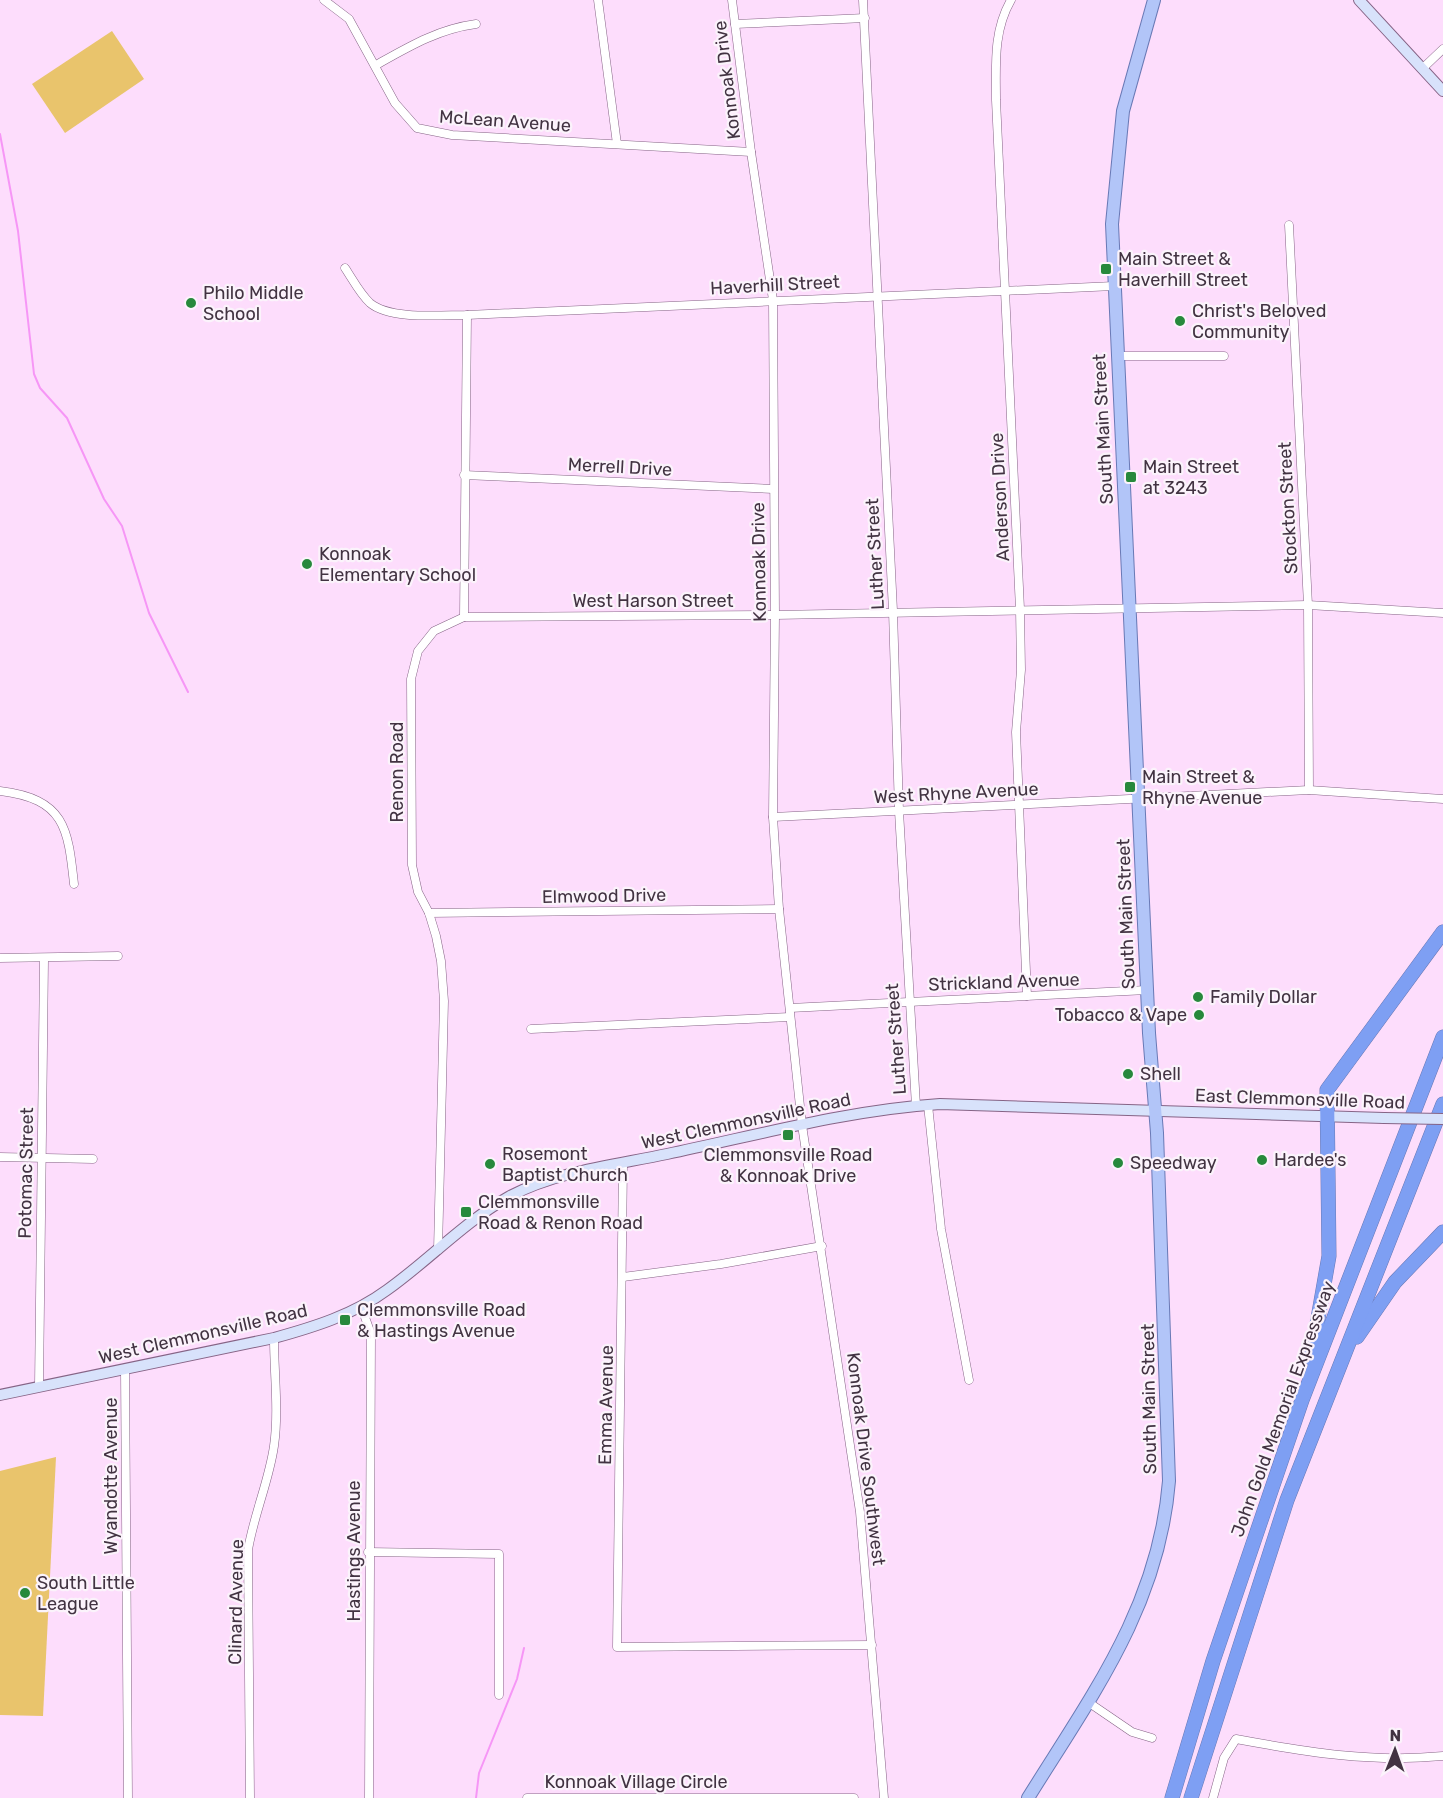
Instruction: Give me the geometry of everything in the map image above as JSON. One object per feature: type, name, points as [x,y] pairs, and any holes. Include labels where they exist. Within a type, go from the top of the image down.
[{"type":"highway","points":[[1302,1400],[1320,1316],[1329,1256],[1326,1090],[1443,932]]},
{"type":"highway","name":"John Gold Memorial Expressway","points":[[1172,1798],[1213,1661],[1302,1400],[1443,1036]]},
{"type":"highway","name":"John Gold Memorial Expressway","points":[[1191,1798],[1287,1500],[1443,1104]]},
{"type":"highway","points":[[1335,1374],[1366,1322],[1395,1281],[1443,1232]]},
{"type":"main road","name":"South Main Street","points":[[1028,1798],[1123,1641],[1144,1594],[1162,1535],[1167,1506],[1169,1466],[1167,1365],[1117,356],[1113,197],[1121,121],[1154,0]]},
{"type":"main road","points":[[1359,0],[1443,91]]},
{"type":"main road","name":"West Clemmonsville Road","points":[[0,1395],[274,1338],[319,1325],[386,1292],[495,1205],[524,1190],[568,1175],[802,1125],[916,1106],[984,1104],[1155,1111]]},
{"type":"main road","name":"East Clemmonsville Road","points":[[1155,1111],[1443,1119]]},
{"type":"street","name":"McLean Avenue","points":[[324,0],[349,19],[395,103],[417,128],[455,135],[751,152]]},
{"type":"street","points":[[598,0],[617,144]]},
{"type":"street","name":"Konnoak Drive","points":[[732,0],[773,300],[776,615],[773,817],[779,909],[802,1125]]},
{"type":"street","name":"Luther Street","points":[[863,0],[893,611],[908,1001],[916,1106]]},
{"type":"street","name":"Anderson Drive","points":[[1011,0],[1000,24],[995,60],[1020,609],[1021,670],[1016,732],[1027,996]]},
{"type":"street","points":[[735,24],[865,18]]},
{"type":"street","points":[[376,65],[422,39],[455,26],[476,24]]},
{"type":"street","points":[[1423,68],[1443,49]]},
{"type":"street","name":"Stockton Street","points":[[1289,225],[1308,604],[1309,790]]},
{"type":"street","name":"Haverhill Street","points":[[345,268],[364,296],[377,308],[391,312],[438,315],[878,294],[1114,286]]},
{"type":"street","points":[[464,617],[467,315]]},
{"type":"street","points":[[1117,356],[1224,356]]},
{"type":"street","name":"Merrell Drive","points":[[464,475],[773,489]]},
{"type":"street","name":"West Harson Street","points":[[464,617],[776,615],[1308,604],[1443,613]]},
{"type":"street","name":"Renon Road","points":[[438,1250],[444,1001],[441,961],[429,912],[418,892],[412,865],[411,679],[418,651],[434,631],[464,617]]},
{"type":"street","name":"West Rhyne Avenue","points":[[773,817],[1309,790],[1443,799]]},
{"type":"street","points":[[0,791],[22,795],[42,803],[64,823],[70,843],[74,884]]},
{"type":"street","name":"Elmwood Drive","points":[[429,912],[779,909]]},
{"type":"street","points":[[0,958],[44,960],[118,956]]},
{"type":"street","name":"Potomac Street","points":[[39,1387],[44,960]]},
{"type":"street","name":"Strickland Avenue","points":[[531,1029],[790,1013],[908,1001],[1147,990]]},
{"type":"street","points":[[928,1105],[941,1229],[969,1380]]},
{"type":"street","name":"Konnoak Drive Southwest","points":[[802,1125],[822,1246],[860,1512],[884,1798]]},
{"type":"street","points":[[0,1157],[93,1159]]},
{"type":"street","name":"Emma Avenue","points":[[623,1164],[617,1647],[872,1645]]},
{"type":"street","points":[[623,1277],[721,1264],[822,1246]]},
{"type":"street","name":"Hastings Avenue","points":[[361,1306],[371,1334],[368,1551],[369,1798]]},
{"type":"street","name":"Clinard Avenue","points":[[250,1798],[248,1550],[253,1522],[269,1476],[274,1443],[274,1338]]},
{"type":"street","name":"Wyandotte Avenue","points":[[125,1370],[128,1798]]},
{"type":"street","points":[[368,1551],[498,1554],[499,1695]]},
{"type":"street","points":[[1088,1702],[1124,1728],[1152,1738]]},
{"type":"street","points":[[1213,1798],[1224,1758],[1236,1738],[1312,1753],[1367,1759],[1443,1756]]},
{"type":"street","name":"Konnoak Village Circle","points":[[527,1798],[854,1798]]},
{"type":"shaded area","points":[[112,31],[144,79],[65,133],[32,84]]},
{"type":"shaded area","name":"South Little League","points":[[56,1457],[43,1716],[0,1715],[0,1471]]},
{"type":"waterway","points":[[0,134],[18,231],[34,374],[40,388],[67,418],[104,499],[122,526],[149,613],[188,692]]},
{"type":"waterway","points":[[476,1798],[479,1773],[517,1679],[524,1648]]},
{"type":"place","name":"Main Street & Haverhill Street","points":[[1106,269]]},
{"type":"place","name":"Philo Middle School","points":[[191,303]]},
{"type":"place","name":"Christ's Beloved Community","points":[[1180,321]]},
{"type":"place","name":"Main Street at 3243","points":[[1131,477]]},
{"type":"place","name":"Konnoak Elementary School","points":[[307,564]]},
{"type":"place","name":"Main Street & Rhyne Avenue","points":[[1130,787]]},
{"type":"place","name":"Family Dollar","points":[[1198,997]]},
{"type":"place","name":"Tobacco & Vape","points":[[1199,1015]]},
{"type":"place","name":"Shell","points":[[1128,1074]]},
{"type":"place","name":"Clemmonsville Road & Konnoak Drive","points":[[788,1135]]},
{"type":"place","name":"Hardee's","points":[[1262,1160]]},
{"type":"place","name":"Speedway","points":[[1118,1163]]},
{"type":"place","name":"Rosemont Baptist Church","points":[[490,1164]]},
{"type":"place","name":"Clemmonsville Road & Renon Road","points":[[466,1212]]},
{"type":"place","name":"Clemmonsville Road & Hastings Avenue","points":[[345,1320]]},
{"type":"place","name":"South Little League","points":[[25,1593]]}]
